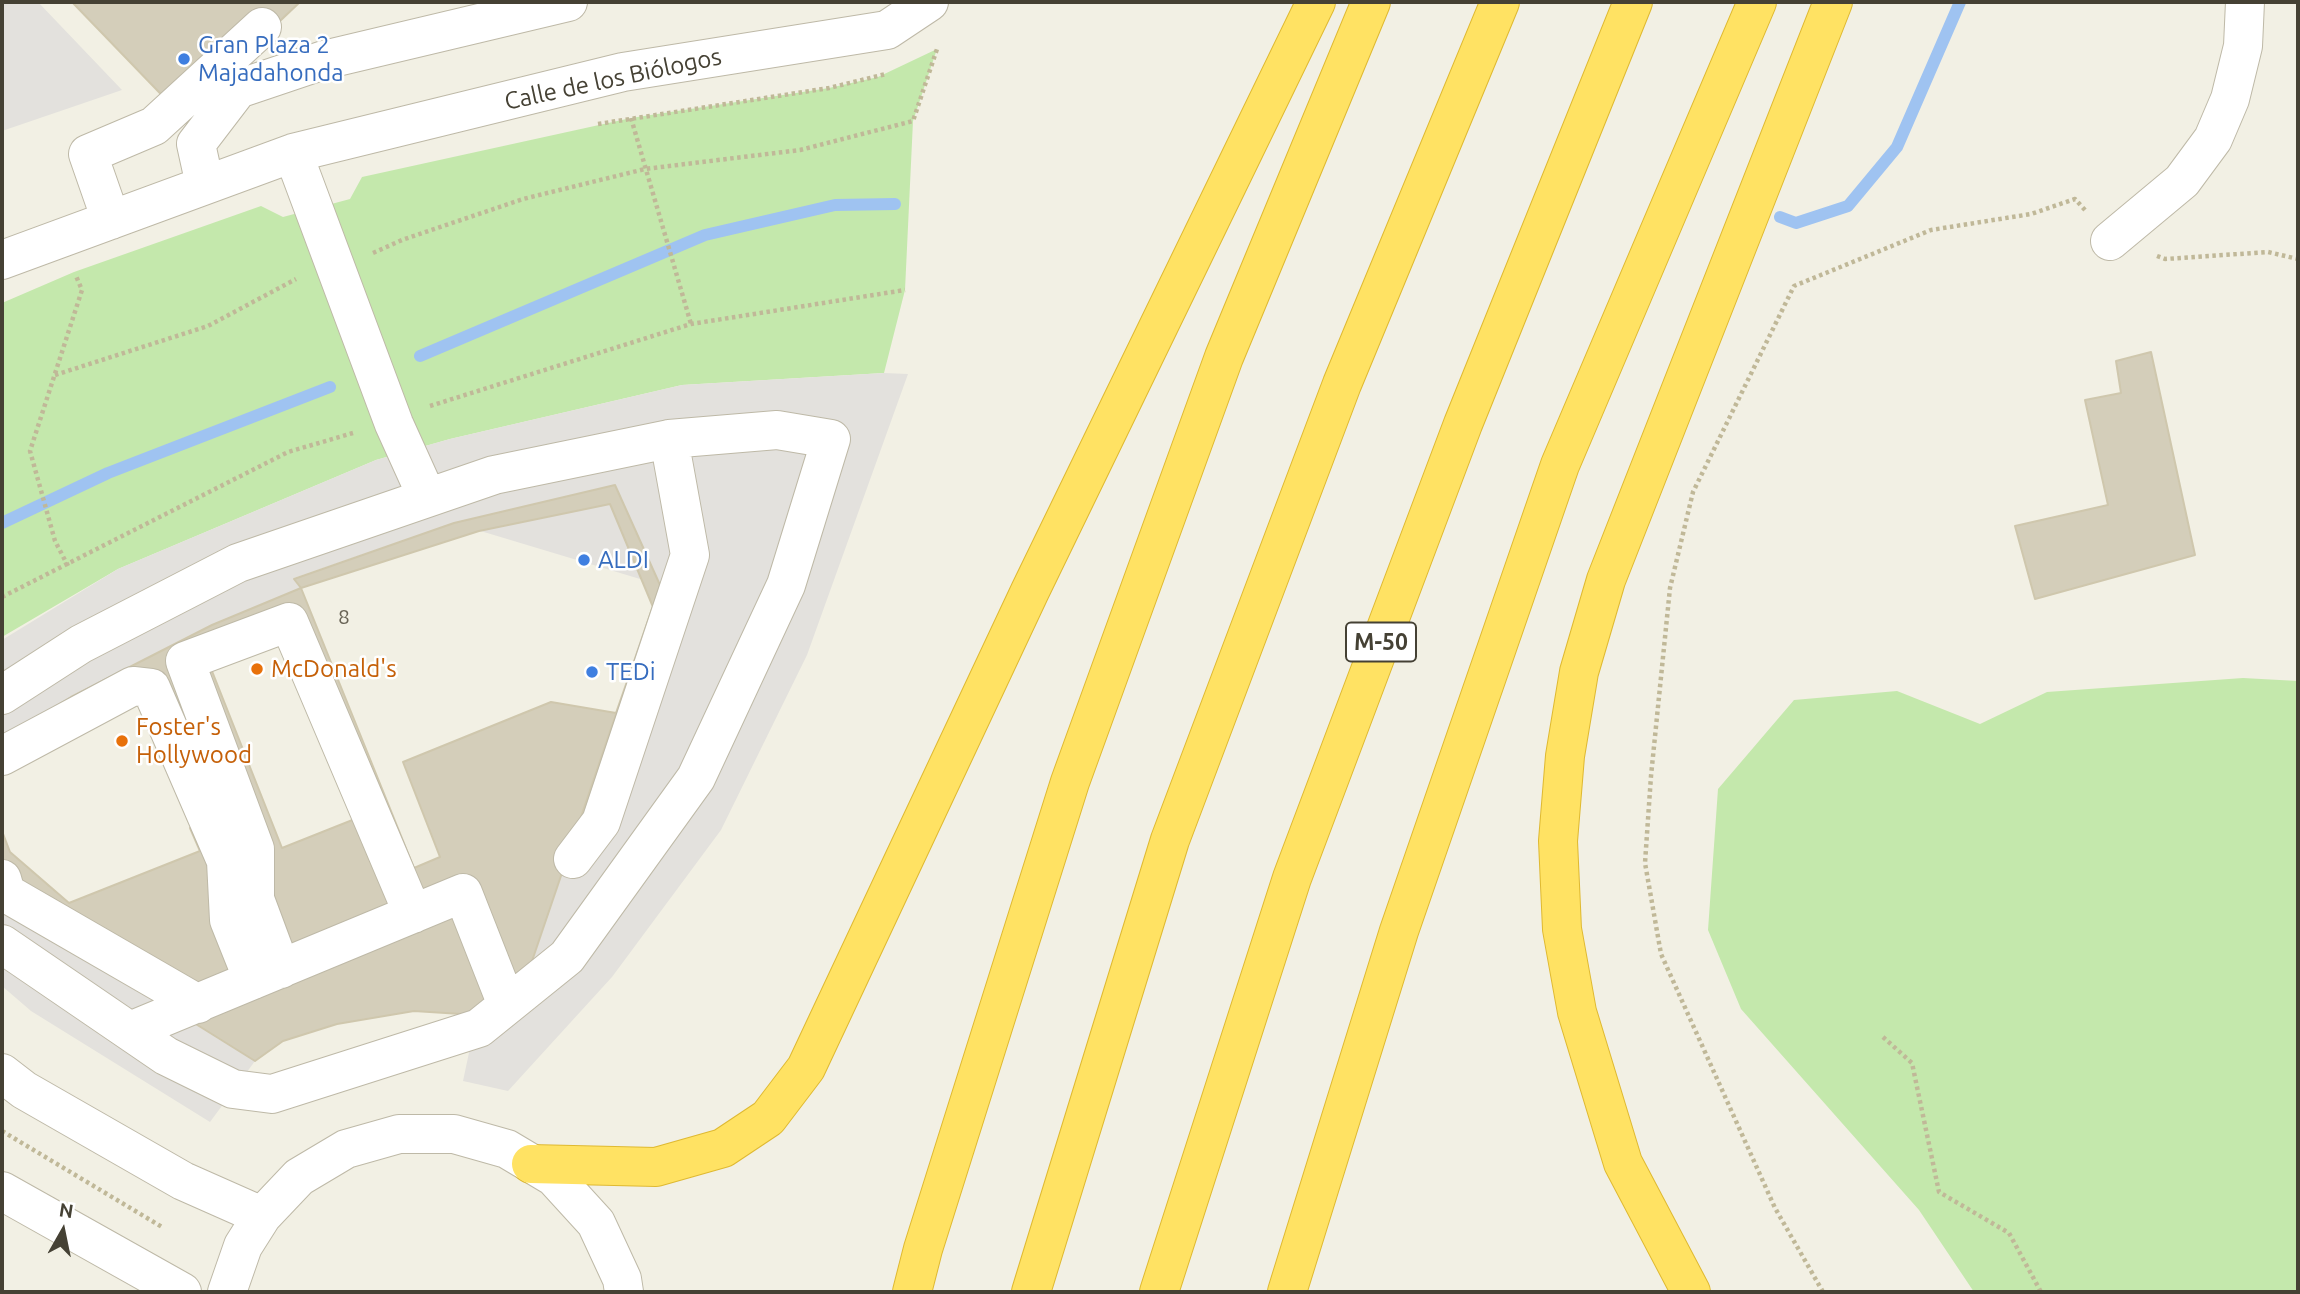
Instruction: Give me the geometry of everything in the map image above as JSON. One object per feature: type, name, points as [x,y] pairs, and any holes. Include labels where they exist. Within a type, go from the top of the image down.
[{"type":"highway","points":[[531,1164],[656,1167],[723,1148],[768,1118],[806,1068],[1030,591],[1316,2]]},
{"type":"highway","points":[[912,1292],[923,1249],[1075,769],[1224,357],[1371,2]]},
{"type":"highway","points":[[1031,1292],[1170,840],[1342,384],[1500,2]]},
{"type":"highway","name":"M-50","points":[[1159,1292],[1293,878],[1464,424],[1633,2]]},
{"type":"highway","points":[[1287,1292],[1399,931],[1560,465],[1757,2]]},
{"type":"highway","points":[[1691,1292],[1623,1163],[1577,1012],[1562,929],[1559,866],[1558,841],[1565,757],[1579,672],[1606,580],[1833,2]]},
{"type":"street","points":[[205,185],[196,144],[238,89],[324,60],[568,2]]},
{"type":"street","name":"Calle de los Biólogos","points":[[2,260],[293,153],[623,72],[887,30],[929,2]]},
{"type":"street","points":[[2110,241],[2182,181],[2213,139],[2230,99],[2243,46],[2245,2]]},
{"type":"street","points":[[111,220],[88,154],[154,126],[262,27]]},
{"type":"street","points":[[293,153],[394,424],[427,497]]},
{"type":"street","points":[[2,695],[81,644],[238,563],[494,475],[669,439],[777,430],[831,439],[786,585],[696,778],[567,957],[479,1028],[272,1094],[233,1089],[166,1056],[2,944]]},
{"type":"street","points":[[573,859],[601,822],[690,555],[669,439]]},
{"type":"street","points":[[267,974],[255,899],[255,849],[185,661],[289,622],[413,914]]},
{"type":"street","points":[[2,756],[133,687],[151,688],[226,861],[229,920],[267,974]]},
{"type":"street","points":[[2,879],[6,893],[198,1004]]},
{"type":"street","points":[[130,1031],[463,892],[507,1005]]},
{"type":"street","points":[[2,1073],[24,1090],[183,1181],[261,1216]]},
{"type":"street","points":[[227,1292],[243,1246],[261,1216],[299,1177],[346,1149],[399,1134],[454,1134],[507,1149],[554,1177],[596,1223],[622,1279],[624,1292]]},
{"type":"street","points":[[2,1191],[182,1292]]},
{"type":"path","points":[[369,254],[523,199],[645,169],[800,150],[913,121],[937,49],[926,55]]},
{"type":"path","points":[[592,125],[830,88],[878,77],[895,70]]},
{"type":"path","points":[[631,118],[691,324]]},
{"type":"path","points":[[1823,1292],[1775,1208],[1661,954],[1645,863],[1670,588],[1693,492],[1794,286],[1931,230],[2031,214],[2075,199],[2110,241],[2165,259],[2268,252],[2298,259]]},
{"type":"path","points":[[68,566],[55,541],[30,451],[82,290],[74,272]]},
{"type":"path","points":[[54,375],[208,326],[306,273]]},
{"type":"path","points":[[428,406],[691,324],[905,290]]},
{"type":"path","points":[[2,597],[68,566],[288,452],[364,430]]},
{"type":"path","points":[[1884,1037],[1912,1063],[1939,1192],[2009,1233],[2040,1292]]},
{"type":"path","points":[[2,1131],[162,1227]]},
{"type":"path","points":[[141,1269],[183,1181]]},
{"type":"green space","points":[[937,49],[913,121],[905,290],[884,373],[682,385],[450,439],[376,460],[118,569],[2,637],[2,303],[74,272],[261,206],[283,217],[350,199],[362,177],[631,118],[829,88],[878,77]]},
{"type":"green space","points":[[2243,678],[2298,681],[2298,1292],[1974,1292],[1919,1210],[1741,1009],[1708,930],[1718,789],[1794,700],[1897,691],[1980,724],[2047,692]]},
{"type":"shaded area","points":[[2,2],[38,2],[122,90],[2,131]]},
{"type":"shaded area","points":[[884,373],[908,374],[807,655],[721,830],[612,977],[508,1091],[463,1081],[477,1015],[532,961],[660,585],[454,523],[294,578],[301,588],[212,625],[2,739],[2,640],[118,569],[376,460],[450,439],[682,385]]},
{"type":"shaded area","points":[[2,903],[255,1061],[210,1122],[31,1011],[2,986]]},
{"type":"building","name":"Gran Plaza 2 Majadahonda","points":[[72,2],[300,2],[181,115]]},
{"type":"building","points":[[2151,352],[2195,555],[2035,599],[2015,526],[2108,505],[2085,400],[2121,393],[2116,361]]},
{"type":"building","points":[[615,485],[660,585],[532,961],[477,1015],[414,1011],[337,1024],[283,1041],[255,1061],[2,903],[2,739],[71,697],[212,625],[301,588],[294,579],[454,523]]},
{"type":"building","points":[[610,504],[653,607],[616,713],[551,702],[403,762],[440,857],[414,868],[301,588],[479,531]]},
{"type":"building","points":[[287,630],[360,817],[282,848],[208,661]]},
{"type":"building","points":[[149,696],[199,825],[190,828],[200,851],[69,903],[10,852],[2,831],[2,764]]},
{"type":"waterway","points":[[1780,217],[1796,223],[1848,206],[1897,147],[1960,2]]},
{"type":"waterway","points":[[420,356],[705,235],[835,205],[895,204]]},
{"type":"waterway","points":[[2,523],[108,473],[330,387]]},
{"type":"place","name":"Gran Plaza 2 Majadahonda","points":[[184,59]]},
{"type":"place","name":"ALDI","points":[[584,560]]},
{"type":"place","name":"McDonald's","points":[[257,669]]},
{"type":"place","name":"TEDi","points":[[592,672]]},
{"type":"place","name":"Foster's Hollywood","points":[[122,741]]}]
